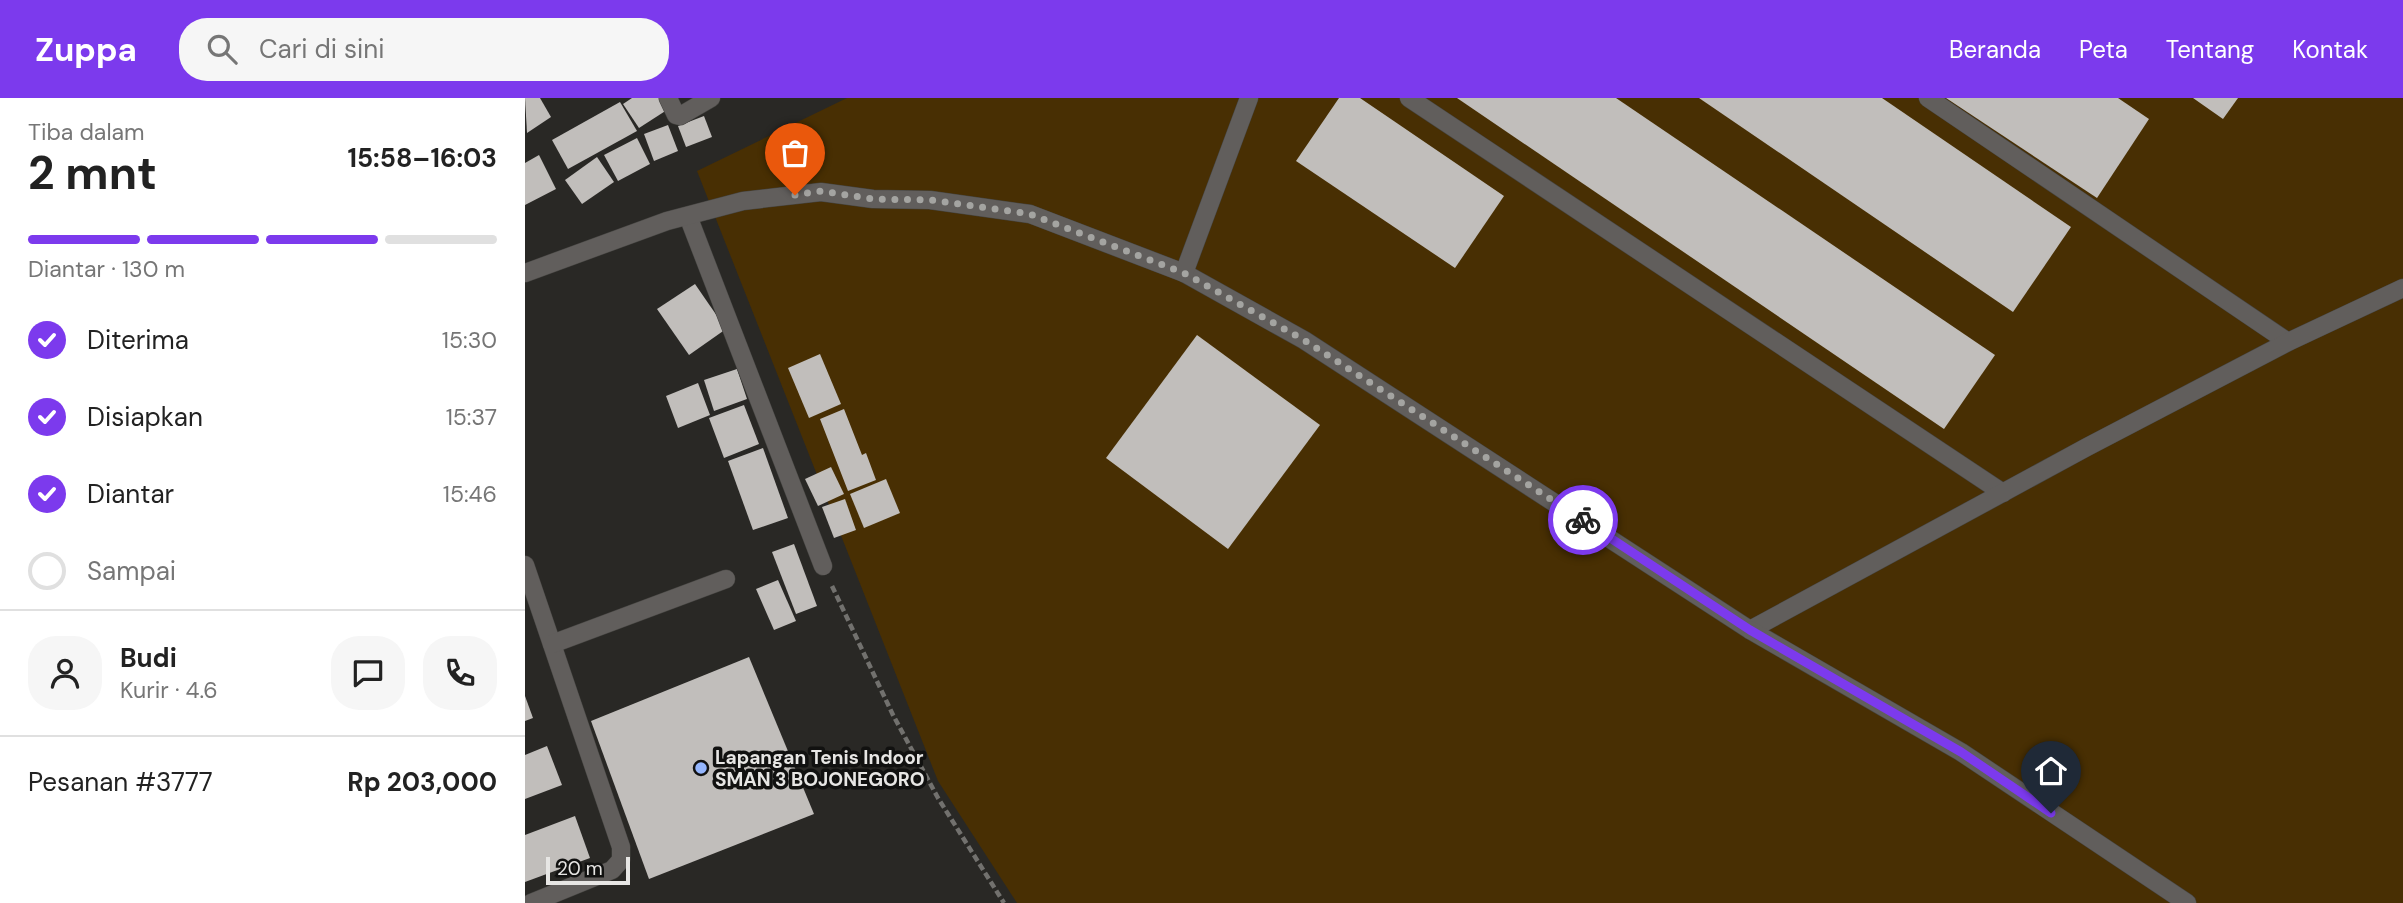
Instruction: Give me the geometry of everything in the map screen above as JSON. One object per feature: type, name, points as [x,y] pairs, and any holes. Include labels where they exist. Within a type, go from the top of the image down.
[{"type":"street","points":[[668,98],[676,116],[711,98]]},
{"type":"street","points":[[1184,273],[1249,98]]},
{"type":"street","points":[[1409,98],[2003,493]]},
{"type":"street","points":[[1928,98],[2288,342]]},
{"type":"street","points":[[525,273],[688,216],[743,201],[821,191],[873,199],[930,200],[1030,214],[1184,273],[1304,340],[1750,630],[1961,752],[2187,903]]},
{"type":"street","points":[[688,216],[823,566]]},
{"type":"street","points":[[1750,630],[2288,342],[2403,288]]},
{"type":"street","points":[[525,565],[621,847],[621,860],[612,870],[531,903]]},
{"type":"street","points":[[552,644],[726,579]]},
{"type":"path","points":[[823,566],[900,727],[939,798],[1004,903]]},
{"type":"shaded area","points":[[847,98],[2403,98],[2403,903],[1017,903],[938,781],[697,171]]},
{"type":"building","points":[[525,98],[540,98],[551,117],[527,133]]},
{"type":"building","points":[[632,98],[663,98],[670,108],[639,128],[623,104]]},
{"type":"building","points":[[1339,98],[1360,98],[1504,196],[1455,268],[1296,161]]},
{"type":"building","points":[[1457,98],[1616,98],[1995,355],[1944,429]]},
{"type":"building","points":[[1699,98],[1882,98],[2071,227],[2013,312]]},
{"type":"building","points":[[1946,98],[2118,98],[2149,119],[2097,198]]},
{"type":"building","points":[[2193,98],[2238,98],[2223,119]]},
{"type":"building","points":[[620,102],[637,131],[568,169],[552,140]]},
{"type":"building","points":[[704,116],[712,137],[686,147],[678,126]]},
{"type":"building","points":[[668,125],[678,151],[654,161],[644,134]]},
{"type":"building","points":[[637,138],[650,164],[618,181],[604,155]]},
{"type":"building","points":[[539,155],[556,189],[525,205],[525,163]]},
{"type":"building","points":[[597,157],[614,182],[582,204],[565,180]]},
{"type":"building","points":[[695,284],[726,329],[689,355],[657,309]]},
{"type":"building","points":[[1197,335],[1320,425],[1228,549],[1106,458]]},
{"type":"building","points":[[820,354],[841,404],[809,418],[788,368]]},
{"type":"building","points":[[737,369],[747,399],[714,411],[704,380]]},
{"type":"building","points":[[698,383],[710,415],[678,428],[666,396]]},
{"type":"building","points":[[744,405],[759,444],[724,458],[709,418]]},
{"type":"building","points":[[844,409],[862,455],[866,453],[876,480],[848,491],[820,419]]},
{"type":"building","points":[[763,448],[788,518],[753,530],[728,461]]},
{"type":"building","points":[[831,467],[844,494],[818,506],[805,479]]},
{"type":"building","points":[[886,479],[900,513],[864,528],[850,494]]},
{"type":"building","points":[[845,499],[856,530],[834,538],[822,507]]},
{"type":"building","points":[[794,544],[817,606],[796,614],[772,552]]},
{"type":"building","points":[[778,580],[796,621],[774,630],[756,589]]},
{"type":"building","name":"Lapangan Tenis Indoor SMAN 3 BOJONEGORO","points":[[749,657],[814,814],[649,879],[591,721]]},
{"type":"building","points":[[525,696],[533,718],[525,721]]},
{"type":"building","points":[[547,746],[562,785],[525,799],[525,755]]},
{"type":"building","points":[[575,816],[590,858],[525,882],[525,835]]},
{"type":"way so far","points":[[795,195],[821,191],[873,199],[930,200],[1030,214],[1184,273],[1304,340],[1583,520]]},
{"type":"place","name":"Lapangan Tenis Indoor SMAN 3 BOJONEGORO","points":[[701,768]]},
{"type":"route","points":[[1583,520],[1750,630],[1961,752],[2051,813]]}]
